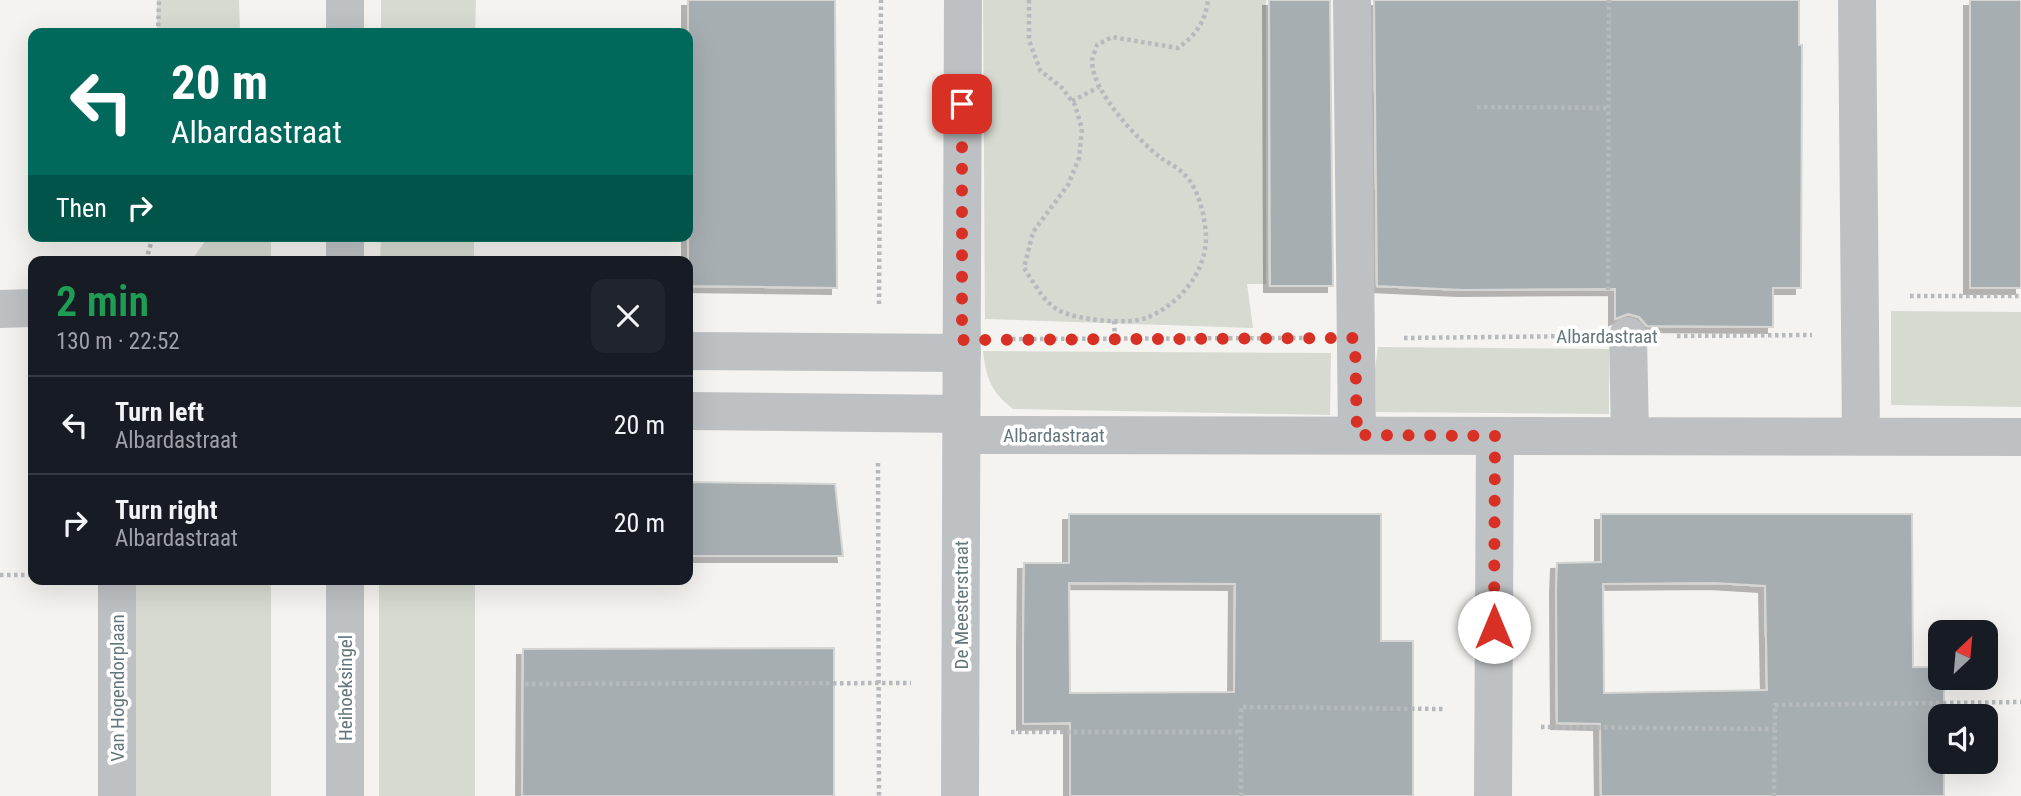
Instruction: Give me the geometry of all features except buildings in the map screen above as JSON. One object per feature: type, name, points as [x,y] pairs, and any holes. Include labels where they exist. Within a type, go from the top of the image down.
[{"type":"street","points":[[345,0],[345,28]]},
{"type":"street","name":"De Meesterstraat","points":[[960,796],[963,0]]},
{"type":"street","points":[[1352,0],[1357,435]]},
{"type":"street","points":[[1857,0],[1861,436]]},
{"type":"street","points":[[0,309],[28,309]]},
{"type":"street","points":[[1618,336],[1630,436]]},
{"type":"street","points":[[693,351],[962,346]]},
{"type":"street","points":[[693,411],[962,424]]},
{"type":"street","name":"Albardastraat","points":[[962,424],[1357,435],[2021,437]]},
{"type":"street","points":[[1493,796],[1495,436]]},
{"type":"street","name":"Van Hogendorplaan","points":[[117,585],[117,796]]},
{"type":"street","name":"Heihoeksingel","points":[[345,585],[345,796]]},
{"type":"path","points":[[158,28],[159,0]]},
{"type":"path","points":[[1029,0],[1029,40],[1040,70],[1062,88],[1072,101],[1082,128],[1079,158],[1068,185],[1033,232],[1024,268],[1043,298],[1062,312],[1114,321],[1145,318],[1180,297],[1200,270],[1206,238],[1199,196],[1184,174],[1138,138],[1122,119],[1099,87],[1092,60],[1097,45],[1112,37],[1178,48],[1194,37],[1206,14],[1208,0]]},
{"type":"path","points":[[1609,0],[1608,108],[1618,336]]},
{"type":"path","points":[[1072,101],[1099,87]]},
{"type":"path","points":[[1477,107],[1608,108]]},
{"type":"path","points":[[1860,296],[2021,296]]},
{"type":"path","points":[[1114,321],[1115,339]]},
{"type":"path","name":"Albardastraat","points":[[962,346],[1115,339],[1860,335]]},
{"type":"path","points":[[0,575],[28,575]]},
{"type":"path","points":[[525,684],[961,682]]},
{"type":"path","points":[[1774,796],[1774,705],[2021,702]]},
{"type":"path","points":[[1241,796],[1241,707],[1775,729]]},
{"type":"path","points":[[961,732],[1241,732]]},
{"type":"shaded area","points":[[157,0],[239,0],[240,28],[157,28]]},
{"type":"shaded area","points":[[381,0],[476,0],[475,28],[381,28]]},
{"type":"shaded area","points":[[983,0],[1266,0],[1266,284],[1247,284],[1253,328],[985,319]]},
{"type":"shaded area","points":[[205,242],[271,242],[271,256],[195,256]]},
{"type":"shaded area","points":[[381,242],[474,242],[474,256],[380,256]]},
{"type":"shaded area","points":[[1891,311],[2021,312],[2021,407],[1891,405]]},
{"type":"shaded area","points":[[1378,347],[1609,349],[1609,414],[1376,412],[1375,369]]},
{"type":"shaded area","points":[[983,351],[1331,353],[1330,415],[1013,409],[999,397],[991,384]]},
{"type":"shaded area","points":[[132,585],[271,585],[271,796],[132,796]]},
{"type":"shaded area","points":[[379,585],[475,585],[475,796],[379,796]]},
{"type":"route","points":[[962,104],[962,340],[1355,338],[1357,435],[1495,436],[1494,627]]}]
